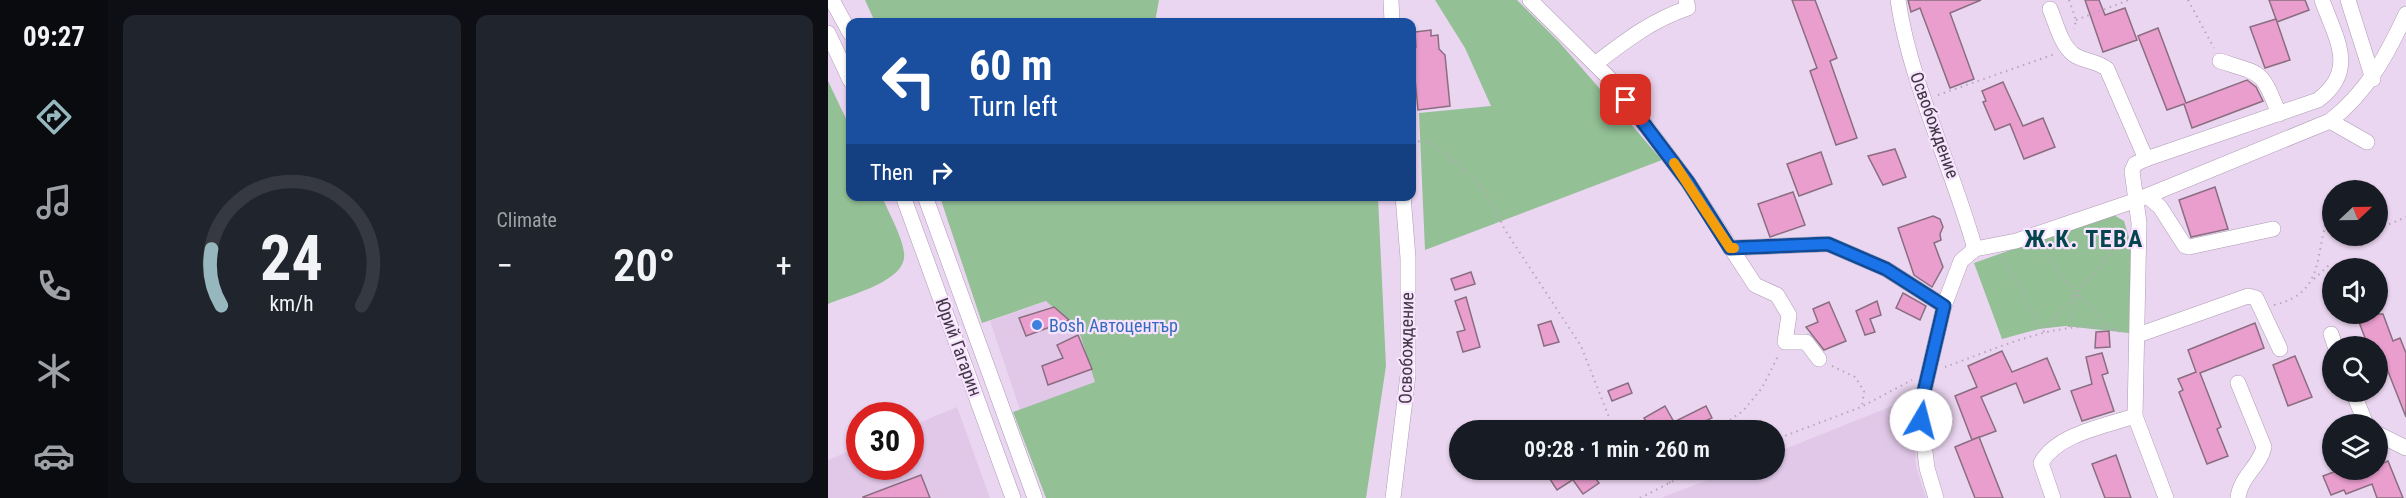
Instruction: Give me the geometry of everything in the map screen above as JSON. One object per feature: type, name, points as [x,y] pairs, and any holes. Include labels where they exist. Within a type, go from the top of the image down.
[{"type":"street","points":[[832,0],[846,26]]},
{"type":"street","points":[[1391,0],[1392,18]]},
{"type":"street","points":[[1530,0],[1614,83],[1688,182],[1755,285],[1777,295],[1789,315],[1785,342],[1806,342],[1819,359]]},
{"type":"street","points":[[1595,64],[1639,30],[1662,17],[1688,8],[1686,0]]},
{"type":"street","name":"Освобождение","points":[[1898,0],[1903,37],[1961,199],[1975,249]]},
{"type":"street","points":[[2166,498],[2135,416],[2142,198],[2132,171],[2135,164],[2146,159],[2318,100],[2332,89],[2340,74],[2342,54],[2322,0]]},
{"type":"street","points":[[2348,0],[2373,79]]},
{"type":"street","points":[[2050,9],[2068,50],[2074,56],[2099,63],[2107,69],[2146,159]]},
{"type":"street","points":[[1936,498],[1927,468],[1921,420],[1944,306],[1961,261],[1975,249],[2024,239],[2142,198],[2330,121],[2351,105],[2373,79],[2406,14]]},
{"type":"street","points":[[828,33],[846,71]]},
{"type":"street","points":[[2220,61],[2258,73],[2267,84],[2279,114]]},
{"type":"street","points":[[2330,121],[2367,142]]},
{"type":"street","points":[[2142,198],[2160,207],[2185,246],[2189,248],[2273,230]]},
{"type":"street","name":"Юрий Гагарин","points":[[905,201],[1013,498]]},
{"type":"street","name":"Юрий Гагарин","points":[[927,201],[1035,498]]},
{"type":"street","name":"Освобождение","points":[[1393,498],[1408,375],[1407,258],[1403,201]]},
{"type":"street","points":[[1730,248],[1828,244],[1886,269],[1944,306]]},
{"type":"street","points":[[2138,336],[2248,296],[2256,298],[2263,308],[2280,349]]},
{"type":"street","points":[[2238,383],[2264,447],[2262,456],[2242,483],[2238,498]]},
{"type":"street","points":[[2053,498],[2041,463],[2048,450],[2072,438],[2135,416]]},
{"type":"street","points":[[2388,439],[2406,448]]},
{"type":"path","points":[[1925,99],[2068,50],[2076,20],[2069,0]]},
{"type":"path","points":[[2076,20],[2128,0]]},
{"type":"path","points":[[2188,0],[2220,61]]},
{"type":"path","points":[[1416,141],[1430,142],[1439,148],[1475,179],[1490,199],[1505,230],[1581,346],[1610,420]]},
{"type":"path","points":[[2388,225],[2406,217]]},
{"type":"path","points":[[2314,279],[2322,238]]},
{"type":"path","points":[[2024,239],[2114,330]]},
{"type":"path","points":[[2043,332],[2124,241]]},
{"type":"path","points":[[1997,245],[2043,332]]},
{"type":"path","points":[[2263,308],[2288,302],[2322,272]]},
{"type":"path","points":[[2069,327],[2077,294]]},
{"type":"path","points":[[1785,436],[1861,407],[1929,373],[2043,332],[2069,327],[2114,330],[2138,336]]},
{"type":"path","points":[[1730,420],[1743,411],[1762,388],[1785,342]]},
{"type":"path","points":[[1819,359],[1856,377],[1864,392],[1861,407]]},
{"type":"path","points":[[1667,485],[1671,480]]},
{"type":"path","points":[[1640,498],[1676,480]]},
{"type":"shaded area","points":[[1053,299],[1086,329],[1102,381],[1020,410],[990,321]]},
{"type":"shaded area","points":[[1897,404],[1911,406],[1916,466],[1926,498],[1661,498],[1707,480],[1785,480],[1785,449]]},
{"type":"shaded area","points":[[957,407],[990,498],[828,498],[828,460],[846,452],[846,480],[924,480],[924,421]]},
{"type":"green space","points":[[865,0],[1159,0],[1156,18],[873,18]]},
{"type":"green space","points":[[1435,0],[1517,0],[1559,42],[1662,160],[1425,250],[1419,113],[1491,106],[1465,48]]},
{"type":"green space","points":[[828,81],[846,119],[846,201],[884,201],[898,232],[904,253],[903,263],[897,272],[887,279],[828,304]]},
{"type":"green space","points":[[941,201],[1378,201],[1386,366],[1366,498],[1046,498],[1013,412],[1095,382],[1079,331],[1046,301],[982,323]]},
{"type":"green space","points":[[2112,214],[2124,221],[2131,244],[2129,333],[2065,326],[2039,329],[2002,339],[1974,263]]},
{"type":"building","points":[[1792,0],[1815,0],[1837,58],[1830,61],[1857,138],[1836,145],[1810,71],[1817,68]]},
{"type":"building","points":[[1908,0],[1981,0],[1950,13],[1974,79],[1950,88],[1920,8],[1911,12]]},
{"type":"building","points":[[2085,0],[2099,0],[2105,15],[2125,8],[2137,40],[2103,52]]},
{"type":"building","points":[[2269,0],[2305,0],[2309,10],[2277,22]]},
{"type":"building","points":[[2276,19],[2290,60],[2265,68],[2250,27]]},
{"type":"building","points":[[2158,28],[2186,103],[2247,80],[2256,87],[2263,101],[2192,128],[2184,104],[2167,110],[2138,36]]},
{"type":"building","points":[[1431,30],[1431,36],[1438,35],[1439,49],[1445,55],[1450,106],[1418,110],[1416,32]]},
{"type":"building","points":[[2003,82],[2023,126],[2043,118],[2055,147],[2024,159],[2010,124],[1995,130],[1983,102],[1986,101],[1982,91]]},
{"type":"building","points":[[1895,149],[1906,177],[1883,185],[1868,156]]},
{"type":"building","points":[[1821,152],[1832,184],[1799,196],[1787,164]]},
{"type":"building","points":[[2215,187],[2228,229],[2191,237],[2179,200]]},
{"type":"building","points":[[1793,192],[1805,225],[1770,237],[1758,204]]},
{"type":"building","points":[[1933,216],[1940,219],[1943,227],[1940,234],[1941,240],[1934,243],[1943,267],[1932,287],[1914,275],[1898,228]]},
{"type":"building","points":[[1471,272],[1475,284],[1455,290],[1451,279]]},
{"type":"building","points":[[1903,293],[1926,306],[1920,320],[1896,308]]},
{"type":"building","points":[[1466,297],[1480,347],[1463,352],[1457,332],[1465,330],[1455,301]]},
{"type":"building","points":[[1877,301],[1881,315],[1870,319],[1875,332],[1865,335],[1856,311]]},
{"type":"building","points":[[1829,302],[1846,341],[1824,350],[1806,327],[1818,322],[1813,309]]},
{"type":"building","points":[[1054,307],[1069,320],[1026,336],[1019,318]]},
{"type":"building","points":[[1551,321],[1559,342],[1544,346],[1538,325]]},
{"type":"building","points":[[2255,323],[2264,348],[2200,373],[2221,427],[2217,429],[2228,456],[2207,464],[2179,392],[2183,390],[2178,379],[2196,372],[2188,350]]},
{"type":"building","points":[[2360,324],[2387,324],[2393,341],[2400,338],[2406,353],[2406,417],[2388,371],[2388,336],[2364,336]]},
{"type":"building","points":[[2109,331],[2110,347],[2095,348],[2096,332]]},
{"type":"building","points":[[1078,335],[1092,369],[1048,385],[1042,366],[1063,358],[1057,345]]},
{"type":"building","points":[[2002,351],[2012,372],[2047,358],[2060,389],[2024,403],[2016,383],[1981,397],[1996,431],[1972,440],[1955,396],[1977,387],[1968,366]]},
{"type":"building","points":[[2102,353],[2108,373],[2102,375],[2114,411],[2082,421],[2071,391],[2092,384],[2086,357]]},
{"type":"building","points":[[2295,356],[2312,397],[2288,406],[2273,365]]},
{"type":"building","points":[[1628,383],[1632,393],[1612,401],[1608,391]]},
{"type":"building","points":[[1665,406],[1673,420],[1645,420],[1644,418]]},
{"type":"building","points":[[1706,406],[1712,418],[1708,420],[1678,420]]},
{"type":"building","points":[[1979,437],[2003,498],[1975,498],[1955,447]]},
{"type":"building","points":[[2116,455],[2131,498],[2105,498],[2092,464]]},
{"type":"building","points":[[2388,461],[2403,498],[2377,498],[2372,484],[2346,494],[2344,490],[2331,495],[2325,480],[2388,480]]},
{"type":"building","points":[[908,480],[923,480],[930,498],[863,498]]},
{"type":"building","points":[[1550,480],[1572,480],[1557,490]]},
{"type":"building","points":[[1573,480],[1597,480],[1599,483],[1583,494]]},
{"type":"slow traffic","points":[[1674,163],[1730,248],[1734,248]]},
{"type":"place","name":"Bosh Автоцентър","points":[[1037,325]]},
{"type":"district","name":"Ж.К. ТЕВА","points":[[2084,239]]},
{"type":"route","points":[[1626,100],[1688,182],[1730,248],[1828,244],[1886,269],[1944,306],[1923,396],[1921,420]]}]
